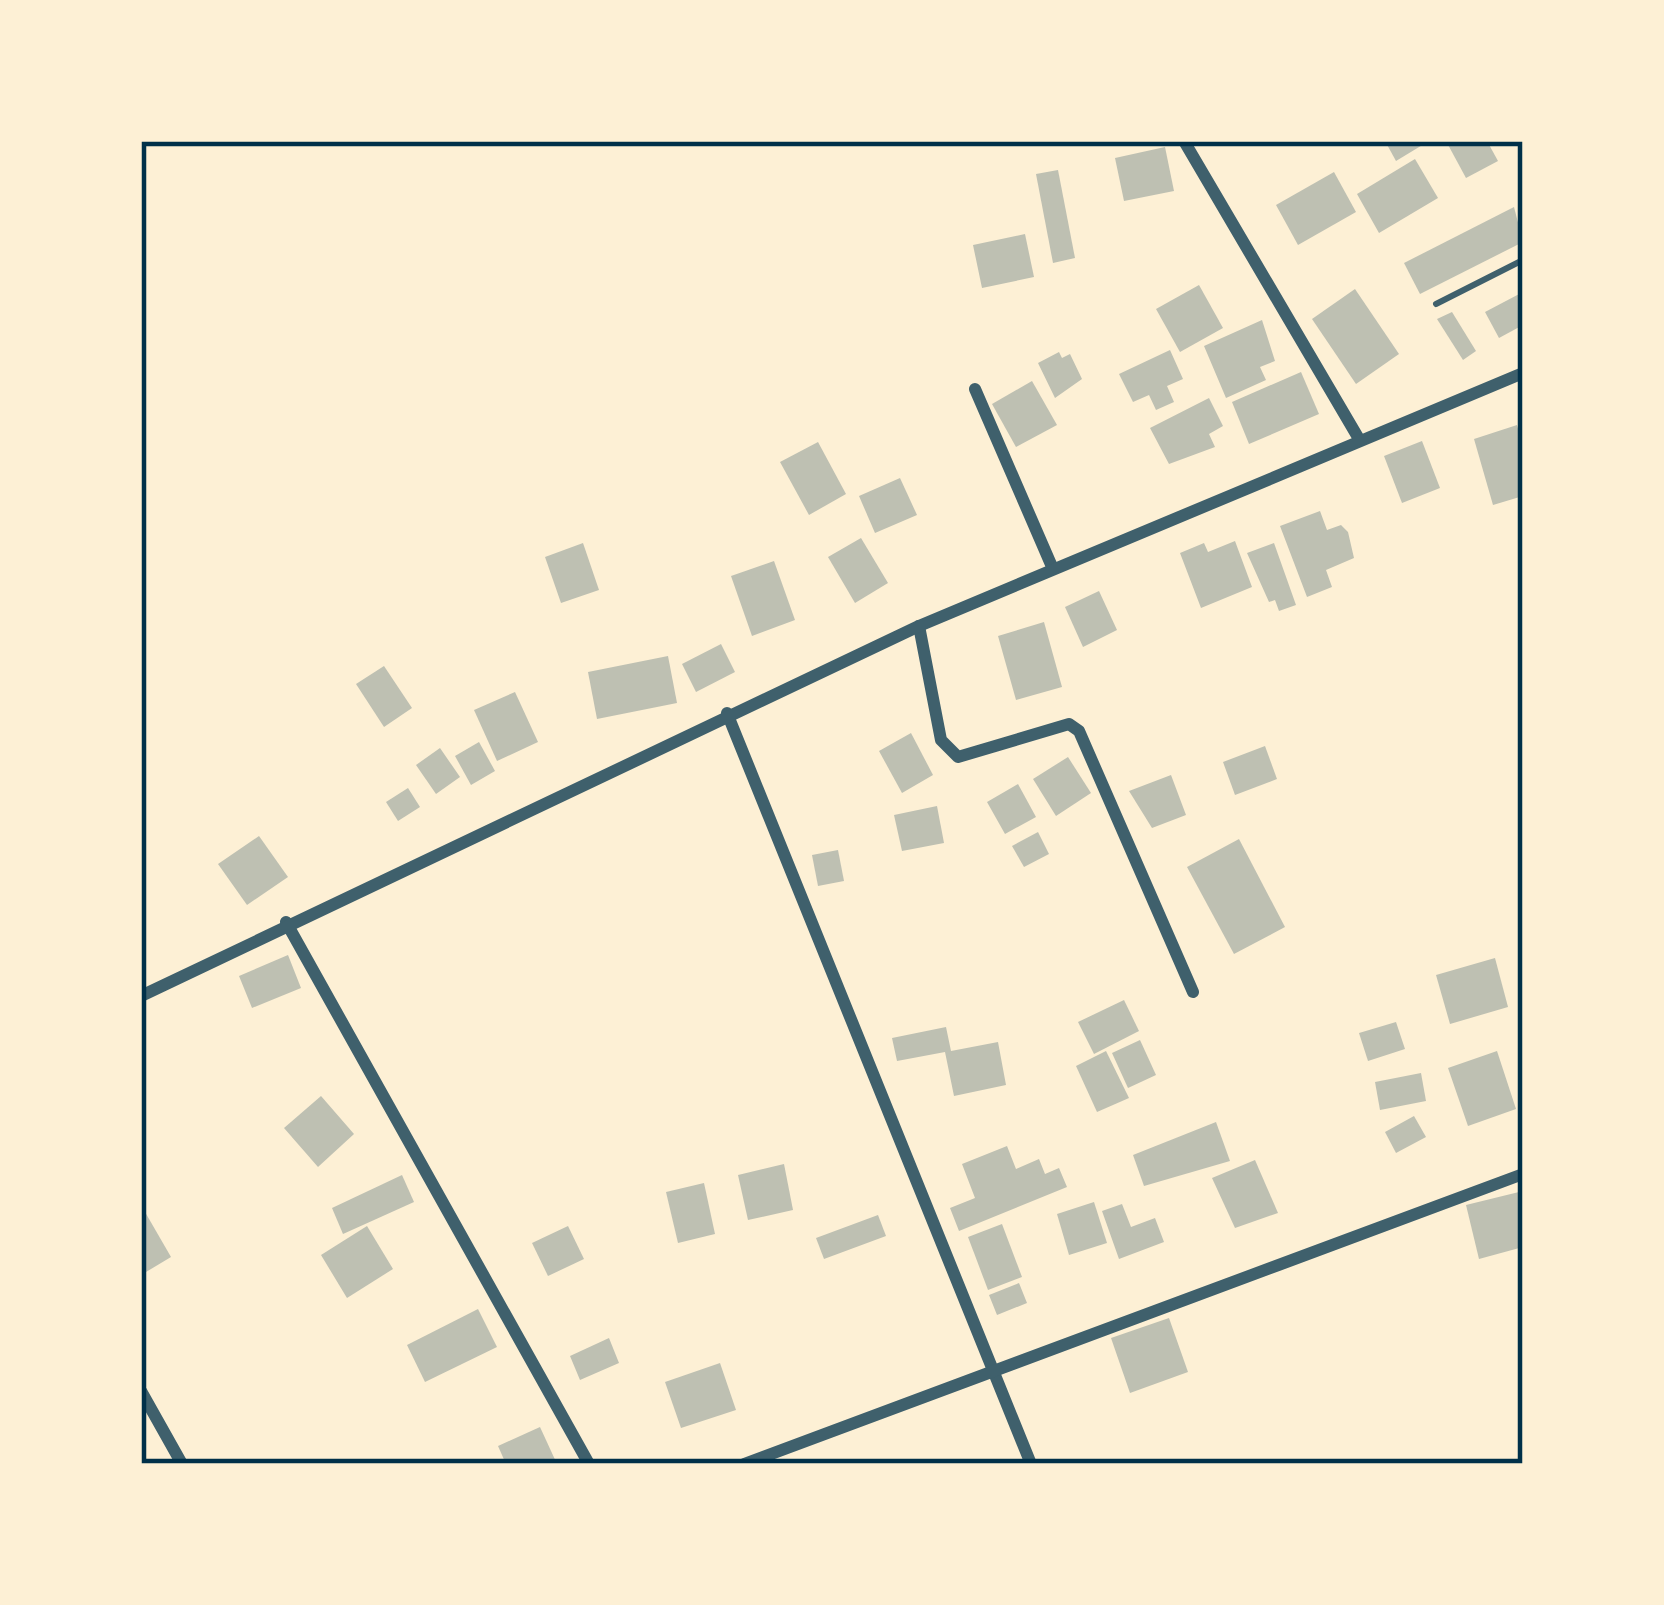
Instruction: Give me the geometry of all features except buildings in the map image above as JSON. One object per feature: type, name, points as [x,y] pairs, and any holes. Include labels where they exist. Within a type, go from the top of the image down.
[{"type":"street","points":[[1184,141],[1359,439]]},
{"type":"street","points":[[141,996],[286,922],[919,626],[1523,373]]},
{"type":"street","points":[[976,389],[1053,569]]},
{"type":"street","points":[[919,626],[941,740],[958,757],[1069,724],[1079,731],[1193,992]]},
{"type":"street","points":[[727,713],[1031,1464]]},
{"type":"street","points":[[286,922],[590,1464]]},
{"type":"street","points":[[744,1464],[1523,1174]]},
{"type":"street","points":[[141,1391],[182,1464]]},
{"type":"lane","points":[[1436,304],[1523,260]]}]
